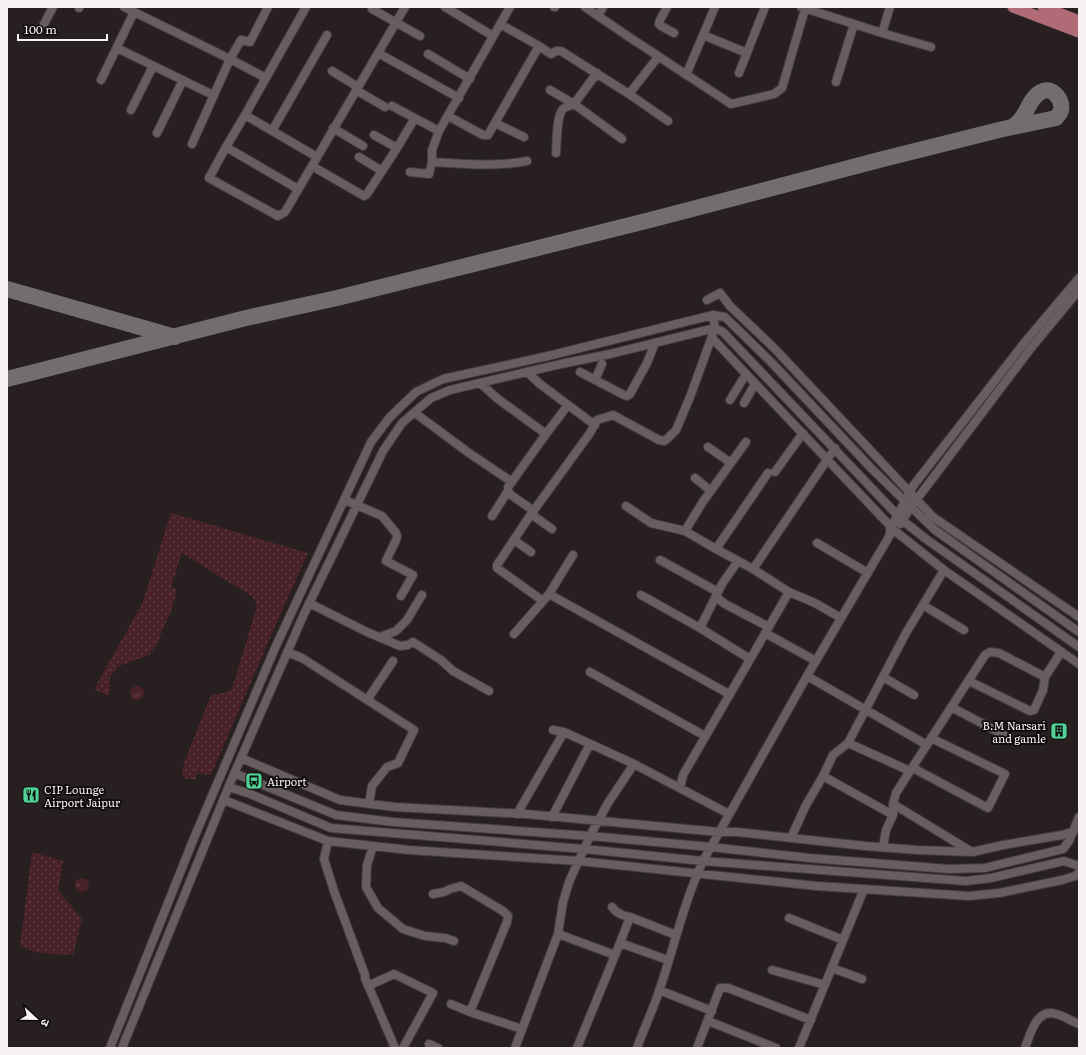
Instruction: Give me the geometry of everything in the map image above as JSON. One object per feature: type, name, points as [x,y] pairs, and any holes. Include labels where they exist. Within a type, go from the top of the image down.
[{"type":"main road","points":[[1013,7],[1079,23]]},
{"type":"main road","points":[[1043,7],[1079,23]]},
{"type":"street","points":[[44,24],[53,7]]},
{"type":"street","points":[[124,7],[266,78]]},
{"type":"street","points":[[192,144],[230,59],[241,40],[250,42],[268,7]]},
{"type":"street","points":[[306,7],[209,178],[278,216],[285,212],[405,7]]},
{"type":"street","points":[[445,7],[493,36]]},
{"type":"street","points":[[410,172],[429,174],[432,162],[432,150],[439,131],[510,7]]},
{"type":"street","points":[[585,7],[658,57],[731,104],[774,94],[782,88],[802,8],[931,47]]},
{"type":"street","points":[[598,16],[603,7]]},
{"type":"street","points":[[667,7],[659,24],[674,33]]},
{"type":"street","points":[[686,75],[715,7]]},
{"type":"street","points":[[739,73],[765,7]]},
{"type":"street","points":[[882,33],[890,7]]},
{"type":"street","points":[[372,9],[420,36]]},
{"type":"street","points":[[101,80],[134,12]]},
{"type":"street","points":[[500,24],[551,54],[556,51],[561,51],[597,73],[668,121]]},
{"type":"street","points":[[836,82],[854,24]]},
{"type":"street","points":[[272,131],[327,35]]},
{"type":"street","points":[[703,35],[747,53]]},
{"type":"street","points":[[448,116],[483,135],[488,135],[539,46]]},
{"type":"street","points":[[117,48],[213,95]]},
{"type":"street","points":[[378,53],[459,98]]},
{"type":"street","points":[[428,54],[470,79]]},
{"type":"street","points":[[629,94],[658,57]]},
{"type":"street","points":[[131,110],[153,66]]},
{"type":"street","points":[[332,71],[357,89],[439,131]]},
{"type":"street","points":[[556,153],[559,116],[562,110],[574,104],[597,73]]},
{"type":"street","points":[[157,133],[183,80]]},
{"type":"street","points":[[550,90],[574,104],[622,139]]},
{"type":"street","points":[[245,115],[317,157]]},
{"type":"street","points":[[312,166],[364,196],[367,194],[415,118]]},
{"type":"street","points":[[495,123],[524,137]]},
{"type":"street","points":[[334,128],[363,146]]},
{"type":"street","points":[[374,135],[397,148]]},
{"type":"street","points":[[226,147],[298,189]]},
{"type":"street","points":[[359,157],[382,170]]},
{"type":"street","points":[[432,162],[507,164],[527,161]]},
{"type":"street","points":[[900,518],[904,501],[909,491],[1025,342],[1079,278]]},
{"type":"street","points":[[637,1048],[659,990],[697,874],[807,676],[900,518],[911,507],[1031,348],[1079,290]]},
{"type":"street","points":[[707,300],[720,293],[730,306],[775,349],[933,517],[1079,617]]},
{"type":"street","points":[[544,601],[497,568],[497,565],[577,452],[597,420],[613,415],[659,440],[667,439],[676,430],[712,338],[715,328],[713,315]]},
{"type":"street","points":[[110,1048],[221,773],[275,648],[371,442],[390,417],[416,392],[443,379],[548,356],[713,315],[725,317],[771,362],[904,501],[935,530],[1079,632]]},
{"type":"street","points":[[122,1048],[231,780],[310,601],[383,451],[402,424],[431,398],[450,390],[610,354],[715,328],[723,332],[900,518],[926,539],[1079,647]]},
{"type":"street","points":[[712,338],[828,459],[892,531],[944,570],[1079,664]]},
{"type":"street","points":[[580,372],[627,396],[630,394],[647,364],[655,343]]},
{"type":"street","points":[[595,380],[602,364]]},
{"type":"street","points":[[527,372],[540,384],[594,425]]},
{"type":"street","points":[[730,400],[746,374]]},
{"type":"street","points":[[480,383],[498,399],[546,434]]},
{"type":"street","points":[[744,403],[755,384]]},
{"type":"street","points":[[492,516],[508,491],[508,487],[568,405]]},
{"type":"street","points":[[415,413],[469,453],[512,482]]},
{"type":"street","points":[[716,549],[771,472],[803,434]]},
{"type":"street","points":[[685,531],[746,442]]},
{"type":"street","points":[[708,448],[731,463]]},
{"type":"street","points":[[753,569],[835,448]]},
{"type":"street","points":[[694,478],[711,491]]},
{"type":"street","points":[[508,491],[552,529]]},
{"type":"street","points":[[345,500],[382,516],[396,533],[396,540],[386,561],[413,575],[401,596]]},
{"type":"street","points":[[626,506],[651,523],[685,531],[753,569],[789,592],[815,603],[841,618]]},
{"type":"street","points":[[514,540],[531,552]]},
{"type":"street","points":[[817,543],[868,573]]},
{"type":"street","points":[[514,634],[550,594],[573,555]]},
{"type":"street","points":[[660,560],[717,594],[725,604],[816,661]]},
{"type":"street","points":[[700,628],[717,594],[738,561]]},
{"type":"street","points":[[790,838],[802,812],[833,755],[848,743],[883,676],[923,604],[944,570]]},
{"type":"street","points":[[680,788],[683,775],[789,592]]},
{"type":"street","points":[[300,594],[310,601],[400,646],[408,645],[413,642],[441,660],[453,671],[489,691]]},
{"type":"street","points":[[550,594],[729,694]]},
{"type":"street","points":[[380,637],[396,632],[407,620],[422,595]]},
{"type":"street","points":[[641,595],[750,658]]},
{"type":"street","points":[[923,604],[964,630]]},
{"type":"street","points":[[287,652],[302,658],[414,730],[398,763],[387,767],[372,786],[369,804]]},
{"type":"street","points":[[883,847],[886,830],[893,815],[893,804],[896,793],[985,655],[990,652],[998,653],[1045,677]]},
{"type":"street","points":[[968,681],[1030,711],[1034,710],[1043,690],[1045,677],[1060,652]]},
{"type":"street","points":[[367,700],[393,661]]},
{"type":"street","points":[[590,672],[705,736]]},
{"type":"street","points":[[807,676],[865,709],[929,741],[1005,774],[988,808],[912,769],[848,743]]},
{"type":"street","points":[[883,676],[914,695]]},
{"type":"street","points":[[951,707],[1008,736]]},
{"type":"street","points":[[553,730],[564,732],[634,764],[729,814]]},
{"type":"street","points":[[517,814],[564,732]]},
{"type":"street","points":[[552,817],[590,744]]},
{"type":"street","points":[[241,758],[340,800],[369,804],[517,814],[719,832],[737,832],[883,847],[972,852],[1062,835],[1074,831]]},
{"type":"street","points":[[515,1048],[558,934],[562,902],[569,882],[584,848],[608,802],[634,764]]},
{"type":"street","points":[[221,773],[250,794],[331,828],[584,848],[704,861],[966,881],[991,878],[1064,861],[1079,866]]},
{"type":"street","points":[[822,776],[893,815]]},
{"type":"street","points":[[231,780],[336,815],[393,822],[590,836],[809,858],[949,869],[985,868],[1062,849],[1069,841],[1079,817]]},
{"type":"street","points":[[224,800],[328,841],[505,857],[579,861],[697,874],[864,889],[969,896],[1000,893],[1062,880],[1075,876],[1079,873]]},
{"type":"street","points":[[893,804],[972,852]]},
{"type":"street","points":[[328,841],[324,859],[334,891],[368,986],[395,1048]]},
{"type":"street","points":[[374,846],[367,865],[366,887],[378,908],[403,929],[425,936],[445,938],[454,941]]},
{"type":"street","points":[[433,894],[461,886],[503,911],[508,916],[507,922],[470,1012]]},
{"type":"street","points":[[799,1048],[864,889]]},
{"type":"street","points":[[612,907],[620,914],[676,935]]},
{"type":"street","points":[[577,1048],[630,918]]},
{"type":"street","points":[[789,918],[843,940]]},
{"type":"street","points":[[558,934],[614,955]]},
{"type":"street","points":[[620,943],[668,960]]},
{"type":"street","points":[[832,968],[862,979]]},
{"type":"street","points":[[772,970],[825,985]]},
{"type":"street","points":[[368,986],[394,974],[432,993],[403,1048]]},
{"type":"street","points":[[697,1048],[720,988],[728,988],[811,1020]]},
{"type":"street","points":[[659,990],[712,1010]]},
{"type":"street","points":[[451,1004],[470,1012],[522,1029]]},
{"type":"street","points":[[1025,1048],[1035,1024],[1043,1015],[1048,1013],[1056,1014],[1079,1024]]},
{"type":"street","points":[[708,1021],[771,1047]]},
{"type":"street","points":[[429,1044],[438,1048]]},
{"type":"green space","points":[[171,513],[308,553],[211,775],[198,773],[195,779],[186,779],[182,774],[184,763],[211,695],[224,693],[232,689],[257,606],[253,597],[182,553],[171,587],[177,590],[171,612],[157,645],[149,655],[119,666],[110,677],[109,696],[94,689],[142,604]]},
{"type":"green space","points":[[134,686],[140,686],[144,690],[144,696],[140,700],[134,700],[130,696],[130,690]]},
{"type":"green space","points":[[32,852],[63,861],[58,890],[82,919],[73,955],[39,953],[20,946]]},
{"type":"green space","points":[[79,878],[85,878],[89,882],[89,888],[85,892],[79,892],[75,888],[75,882]]},
{"type":"taxiway","points":[[7,379],[246,318],[337,298],[650,220],[1003,129],[1056,118],[1061,111],[1059,99],[1054,93],[1047,90],[1043,91],[1034,98],[1019,122],[1012,127],[1003,129]]},
{"type":"taxiway","points":[[7,289],[175,337]]},
{"type":"place","name":"B.M Narsari and gamle","points":[[1059,731]]},
{"type":"place","name":"Airport","points":[[254,781]]},
{"type":"place","name":"CIP Lounge Airport Jaipur","points":[[31,795]]}]
